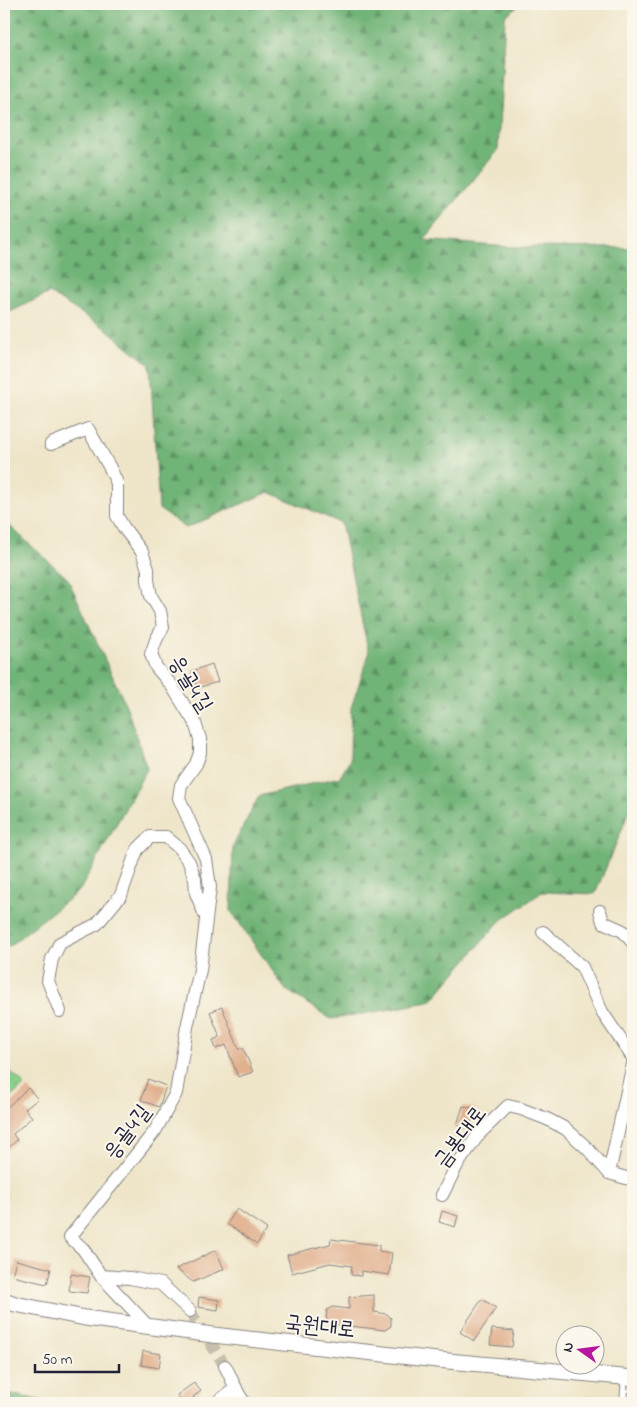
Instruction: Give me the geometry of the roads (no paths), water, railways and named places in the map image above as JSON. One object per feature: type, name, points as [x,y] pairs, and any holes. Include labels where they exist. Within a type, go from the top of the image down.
[{"type":"street","name":"응골4길","points":[[51,444],[88,429],[106,460],[117,483],[117,516],[142,552],[148,569],[151,596],[160,611],[163,627],[156,640],[152,654],[156,667],[172,686],[195,723],[200,738],[200,753],[196,764],[182,785],[179,798],[206,859],[210,886],[200,970],[187,1027],[176,1094],[155,1130],[70,1237],[83,1249],[101,1276],[149,1327]]},
{"type":"street","name":"응골4길","points":[[60,1012],[48,981],[52,959],[60,943],[96,924],[120,895],[137,850],[150,837],[166,837],[179,848],[189,862],[195,879],[196,893],[206,917]]},
{"type":"street","points":[[600,910],[603,922],[623,931],[633,943]]},
{"type":"street","points":[[543,932],[582,967],[602,1012],[633,1058]]},
{"type":"street","points":[[633,1064],[609,1173],[633,1180]]},
{"type":"street","name":"금봉대로","points":[[442,1195],[457,1165],[479,1134],[508,1106],[547,1119],[566,1129],[587,1148],[609,1173]]},
{"type":"street","points":[[101,1276],[130,1278],[161,1284],[190,1311]]},
{"type":"street","name":"국원대로","points":[[4,1300],[85,1318],[212,1335],[428,1359],[629,1377]]},
{"type":"street","points":[[225,1366],[240,1397],[245,1403]]},
{"type":"street","points":[[216,1403],[236,1388]]},
{"type":"lane","points":[[623,1403],[629,1377]]},
{"type":"tunnel","points":[[190,1311],[225,1366]]}]
